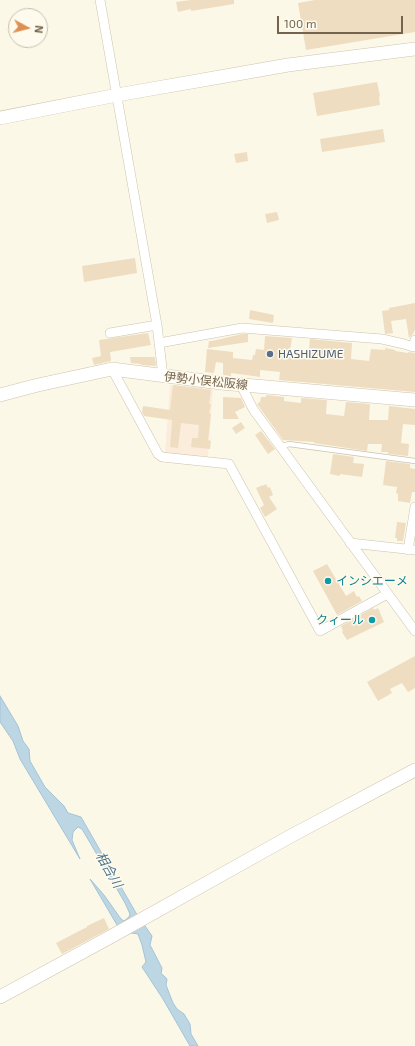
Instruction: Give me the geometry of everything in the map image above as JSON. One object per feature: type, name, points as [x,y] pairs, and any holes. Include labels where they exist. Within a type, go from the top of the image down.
[{"type":"street","points":[[100,0],[157,325],[163,376]]},
{"type":"street","points":[[0,118],[117,95],[288,66],[415,49]]},
{"type":"street","points":[[110,333],[157,325]]},
{"type":"street","points":[[159,343],[242,328],[382,339],[413,347],[415,340]]},
{"type":"street","points":[[112,369],[158,454],[162,457],[229,464],[320,631],[387,594]]},
{"type":"street","name":"伊勢小俣松阪線","points":[[0,395],[112,369],[241,385],[415,400]]},
{"type":"street","points":[[241,385],[253,410],[415,631]]},
{"type":"street","points":[[350,543],[412,550],[415,507]]},
{"type":"street","points":[[0,997],[289,837],[415,770]]},
{"type":"lane","points":[[280,448],[289,444],[415,461]]},
{"type":"shaded area","points":[[170,385],[213,388],[208,457],[165,454]]},
{"type":"water","name":"相合川","points":[[0,696],[18,726],[23,741],[29,749],[30,761],[45,787],[64,806],[68,813],[81,817],[136,913],[152,936],[150,945],[162,968],[161,974],[167,979],[166,985],[173,1003],[177,1009],[184,1014],[190,1024],[191,1034],[198,1046],[190,1046],[163,999],[142,967],[146,962],[138,934],[132,933],[124,935],[90,879],[104,895],[121,919],[124,921],[129,917],[130,914],[125,903],[82,829],[78,827],[73,832],[72,840],[80,859],[20,759],[13,741],[0,722]]},
{"type":"building","points":[[191,0],[234,0],[234,4],[178,12],[176,2]]},
{"type":"building","points":[[315,0],[415,0],[415,32],[306,50],[298,3]]},
{"type":"building","points":[[377,82],[380,105],[317,116],[313,93]]},
{"type":"building","points":[[383,129],[385,142],[322,152],[320,139]]},
{"type":"building","points":[[247,152],[248,161],[236,163],[234,154]]},
{"type":"building","points":[[277,212],[279,220],[267,223],[265,214]]},
{"type":"building","points":[[135,258],[137,273],[84,282],[82,266]]},
{"type":"building","points":[[415,303],[415,329],[413,334],[409,338],[406,319],[391,321],[393,333],[385,334],[382,311],[389,310],[389,308]]},
{"type":"building","points":[[250,310],[274,315],[273,323],[249,319]]},
{"type":"building","points":[[148,333],[151,345],[110,352],[111,361],[94,365],[92,358],[101,356],[99,340]]},
{"type":"building","points":[[248,334],[248,342],[208,348],[209,341]]},
{"type":"building","points":[[265,336],[292,338],[289,357],[308,359],[310,339],[352,343],[351,359],[369,361],[371,349],[385,350],[385,348],[395,351],[415,353],[415,392],[279,380],[280,372],[260,370],[260,377],[231,373],[231,376],[223,375],[223,363],[216,362],[214,373],[205,372],[207,349],[233,352],[233,358],[252,360],[256,349],[264,350]]},
{"type":"building","points":[[130,357],[155,357],[156,366],[131,363]]},
{"type":"building","points":[[173,385],[211,390],[209,404],[211,404],[209,413],[211,414],[208,440],[211,441],[210,449],[191,447],[192,438],[198,438],[199,425],[181,423],[178,448],[170,447],[172,420],[144,416],[142,412],[143,406],[170,410]]},
{"type":"building","points":[[266,395],[284,397],[284,401],[301,403],[301,398],[327,400],[326,414],[344,416],[346,402],[370,404],[369,420],[388,420],[389,406],[415,409],[415,425],[403,424],[401,443],[409,444],[408,456],[381,452],[382,444],[368,444],[367,451],[314,442],[283,440],[257,404],[260,402],[261,397],[266,397]]},
{"type":"building","points":[[223,397],[241,398],[245,407],[235,412],[239,419],[223,419]]},
{"type":"building","points":[[241,422],[245,428],[236,434],[232,428]]},
{"type":"building","points":[[261,431],[275,449],[268,454],[255,435]]},
{"type":"building","points":[[333,454],[354,457],[353,463],[364,464],[362,477],[330,474]]},
{"type":"building","points":[[386,461],[410,464],[410,468],[415,469],[415,492],[412,492],[410,503],[398,501],[398,494],[396,493],[397,487],[383,485]]},
{"type":"building","points":[[266,484],[268,488],[270,487],[273,495],[269,497],[277,509],[265,517],[260,508],[264,505],[256,488]]},
{"type":"building","points":[[397,522],[406,523],[403,541],[397,541],[397,538],[395,538]]},
{"type":"building","name":"インシエーメ","points":[[327,564],[346,596],[354,591],[357,597],[359,596],[362,601],[337,615],[313,571]]},
{"type":"building","points":[[373,608],[374,610],[378,608],[384,622],[347,640],[342,632],[341,626]]},
{"type":"building","points":[[415,656],[415,688],[408,692],[402,683],[390,689],[392,693],[378,701],[367,682]]},
{"type":"building","points":[[104,918],[109,929],[62,954],[56,943]]},
{"type":"place","name":"HASHIZUME","points":[[270,354]]},
{"type":"place","name":"インシエーメ","points":[[328,581]]},
{"type":"place","name":"クィール","points":[[372,620]]}]
